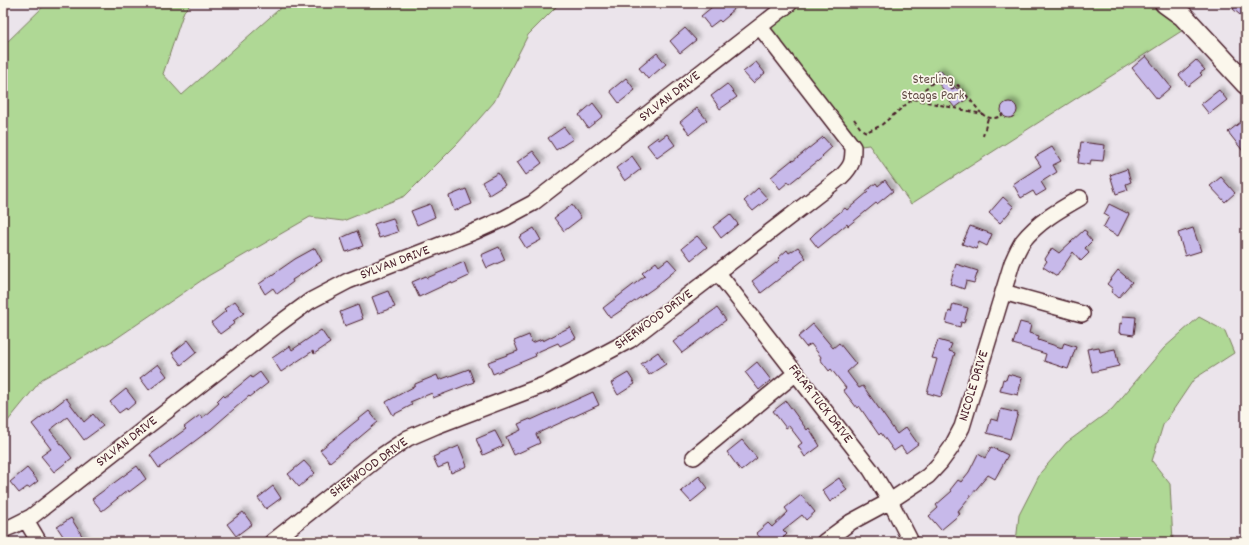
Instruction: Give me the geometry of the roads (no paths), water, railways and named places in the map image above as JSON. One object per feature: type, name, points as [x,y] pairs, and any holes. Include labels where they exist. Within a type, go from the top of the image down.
[{"type":"main road","points":[[1165,3],[1182,16],[1244,76]]},
{"type":"street","name":"SYLVAN DRIVE","points":[[3,530],[26,520],[310,301],[348,281],[476,231],[533,203],[790,3]]},
{"type":"street","name":"SHERWOOD DRIVE","points":[[272,542],[377,459],[408,438],[549,383],[630,340],[718,273],[841,176],[850,167],[853,159],[853,146],[760,27]]},
{"type":"street","name":"NICOLE DRIVE","points":[[824,542],[851,522],[890,501],[928,476],[940,463],[951,448],[962,427],[1012,263],[1023,241],[1051,215],[1080,198]]},
{"type":"street","name":"FRIAR TUCK DRIVE","points":[[718,273],[871,470],[890,501],[911,542]]},
{"type":"street","points":[[1003,292],[1082,314]]},
{"type":"street","points":[[694,458],[796,373]]},
{"type":"street","points":[[26,520],[39,542]]},
{"type":"park label","name":"Sterling Staggs Park","points":[[933,88]]}]
